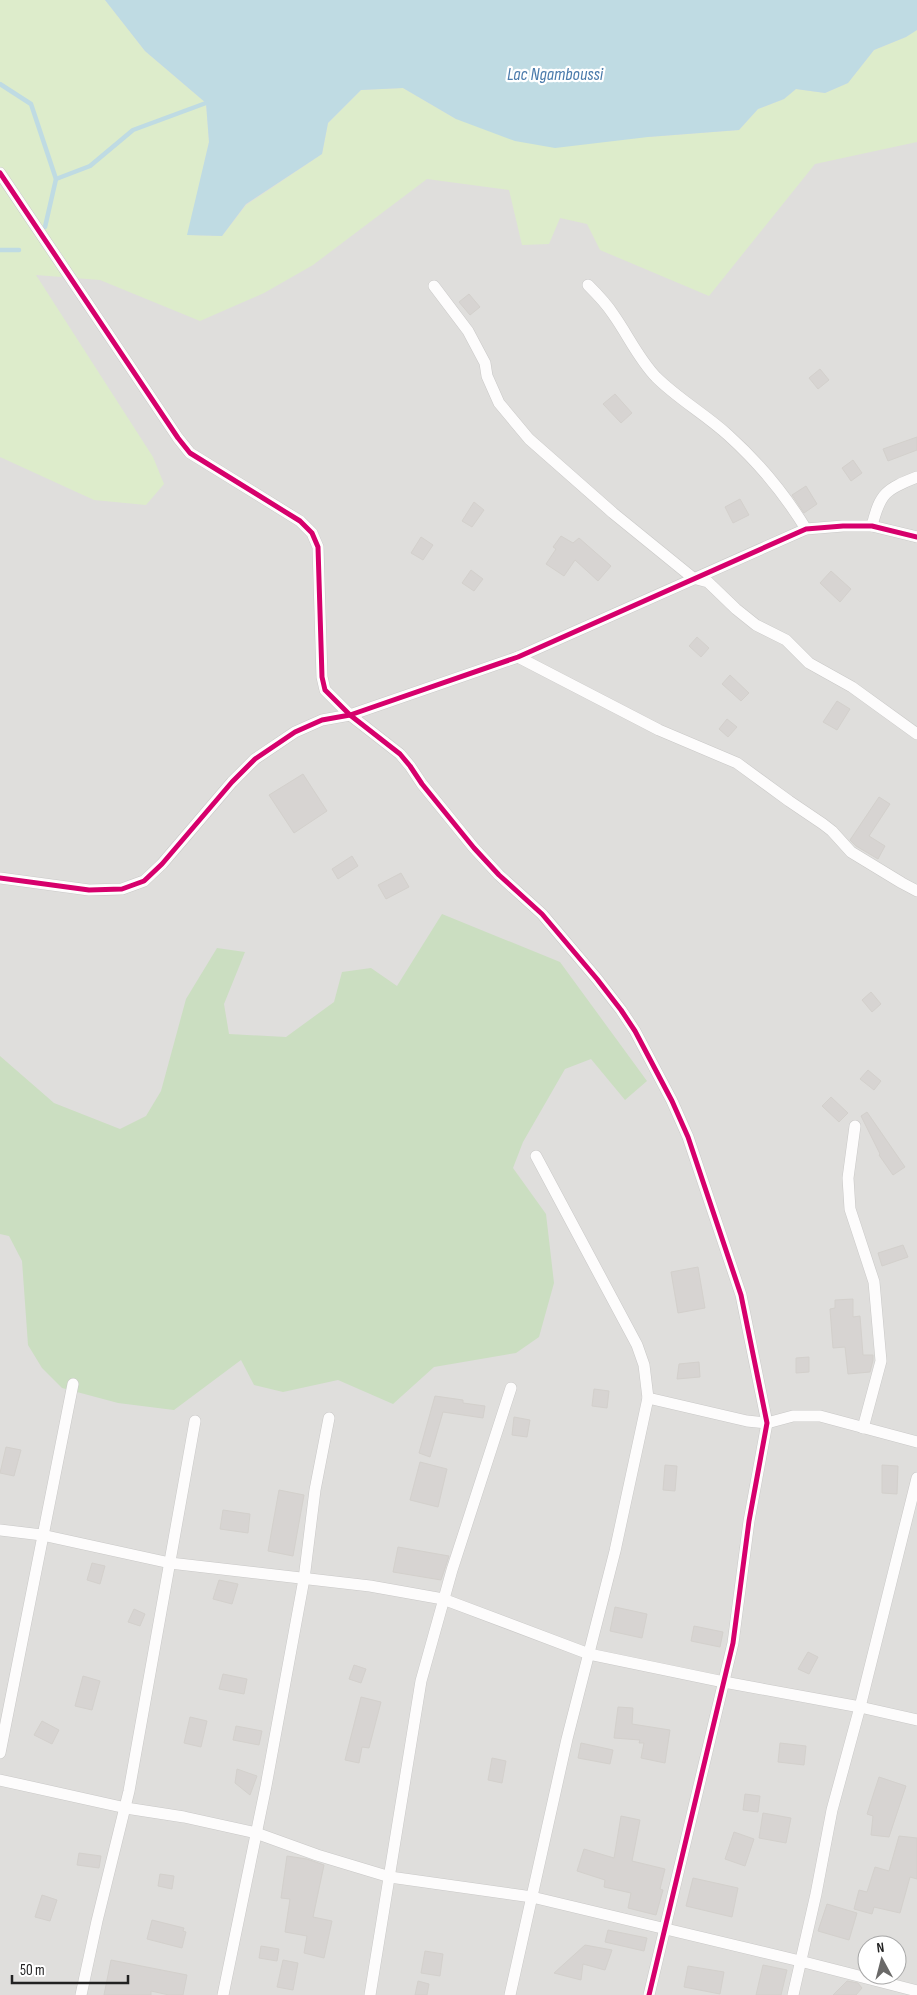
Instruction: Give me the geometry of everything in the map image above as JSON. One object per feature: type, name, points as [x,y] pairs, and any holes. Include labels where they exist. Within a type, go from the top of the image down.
[{"type":"street","points":[[0,173],[178,438],[190,453],[300,521],[312,533],[318,547],[322,677],[325,690],[350,715],[400,754],[474,848],[542,914],[621,1010],[672,1101],[694,1156],[741,1295],[766,1423],[749,1521],[733,1642],[649,1995]]},
{"type":"street","points":[[588,285],[614,314],[638,354],[655,376],[727,434],[771,478],[790,502],[806,529]]},
{"type":"street","points":[[434,286],[468,331],[485,363],[487,376],[499,403],[529,439],[612,513],[693,578],[708,582],[756,625],[786,640],[816,668],[852,687],[917,734]]},
{"type":"street","points":[[872,526],[878,502],[882,496],[917,476]]},
{"type":"street","points":[[0,878],[89,890],[122,889],[144,881],[162,864],[232,782],[255,759],[295,732],[322,720],[350,715],[518,657],[806,529],[872,526],[917,538]]},
{"type":"street","points":[[518,657],[659,730],[737,763],[832,831],[851,852],[902,884],[917,891]]},
{"type":"street","points":[[855,1126],[848,1178],[850,1209],[874,1282],[881,1361],[863,1428]]},
{"type":"street","points":[[510,1995],[567,1739],[615,1551],[648,1398],[644,1365],[637,1345],[536,1156]]},
{"type":"street","points":[[0,1753],[73,1384]]},
{"type":"street","points":[[370,1995],[421,1681],[443,1599],[511,1388]]},
{"type":"street","points":[[648,1398],[746,1421],[766,1423],[793,1416],[820,1416],[917,1442]]},
{"type":"street","points":[[223,1995],[304,1579],[316,1490],[329,1418]]},
{"type":"street","points":[[81,1995],[97,1921],[126,1808],[195,1421]]},
{"type":"street","points":[[793,1995],[832,1810],[860,1707],[917,1478]]},
{"type":"street","points":[[0,1530],[42,1536],[170,1563],[370,1586],[443,1599],[589,1654],[724,1682],[860,1707],[917,1720]]},
{"type":"street","points":[[0,1780],[126,1808],[184,1817],[256,1833],[317,1855],[390,1876],[532,1897],[666,1928],[917,1991]]},
{"type":"shaded area","points":[[0,0],[917,0],[917,1995],[0,1995]]},
{"type":"green space","points":[[0,0],[105,0],[145,51],[206,103],[209,142],[188,235],[222,236],[246,205],[322,154],[328,123],[361,90],[403,88],[456,119],[648,137],[739,130],[758,109],[784,99],[796,89],[825,93],[848,83],[874,50],[906,37],[917,30],[917,142],[815,164],[709,296],[600,250],[587,224],[560,218],[549,244],[522,245],[509,190],[427,179],[313,265],[264,293],[200,321],[100,280],[36,275],[153,457],[164,484],[146,505],[94,500],[0,457]]},
{"type":"green space","points":[[442,914],[560,962],[647,1081],[625,1100],[591,1059],[565,1069],[523,1142],[513,1168],[546,1214],[554,1283],[539,1337],[516,1353],[434,1367],[393,1404],[338,1380],[283,1392],[254,1385],[241,1360],[174,1410],[118,1403],[62,1388],[42,1368],[28,1345],[22,1261],[9,1236],[0,1234],[0,1056],[54,1103],[120,1129],[146,1116],[161,1091],[186,999],[217,948],[245,952],[224,1004],[229,1034],[286,1037],[334,1002],[342,972],[371,968],[397,986]]},
{"type":"water","name":"Lac Ngamboussi","points":[[105,0],[917,0],[917,30],[906,37],[874,50],[848,83],[825,93],[796,89],[784,99],[758,109],[739,130],[648,137],[555,148],[515,141],[456,119],[403,88],[361,90],[328,123],[322,154],[246,204],[222,236],[187,235],[209,142],[206,103],[145,51]]},
{"type":"building","points":[[469,294],[480,307],[470,315],[459,302]]},
{"type":"building","points":[[820,369],[829,380],[818,389],[809,378]]},
{"type":"building","points":[[615,394],[632,413],[621,423],[603,404]]},
{"type":"building","points":[[917,437],[917,450],[888,461],[883,449]]},
{"type":"building","points":[[853,460],[862,473],[851,481],[842,468]]},
{"type":"building","points":[[806,486],[817,504],[804,513],[792,495]]},
{"type":"building","points":[[740,499],[749,515],[733,523],[725,507]]},
{"type":"building","points":[[474,502],[484,510],[472,527],[462,521]]},
{"type":"building","points":[[561,536],[573,543],[579,538],[611,566],[598,581],[575,560],[564,576],[546,564],[556,549],[553,547]]},
{"type":"building","points":[[421,537],[433,545],[423,560],[411,553]]},
{"type":"building","points":[[471,570],[483,579],[474,591],[462,583]]},
{"type":"building","points":[[831,571],[851,589],[840,602],[820,583]]},
{"type":"building","points":[[697,637],[709,648],[701,657],[689,646]]},
{"type":"building","points":[[730,675],[749,693],[741,701],[722,684]]},
{"type":"building","points":[[837,701],[850,709],[837,730],[823,722]]},
{"type":"building","points":[[727,719],[737,727],[728,737],[719,729]]},
{"type":"building","points":[[303,774],[327,811],[294,833],[269,795]]},
{"type":"building","points":[[879,797],[890,804],[869,836],[885,846],[878,859],[856,846],[850,840]]},
{"type":"building","points":[[352,856],[358,866],[338,879],[332,869]]},
{"type":"building","points":[[401,873],[409,887],[386,899],[378,885]]},
{"type":"building","points":[[871,992],[881,1004],[872,1012],[862,1000]]},
{"type":"building","points":[[868,1070],[881,1081],[874,1090],[860,1079]]},
{"type":"building","points":[[831,1097],[848,1113],[839,1122],[822,1106]]},
{"type":"building","points":[[867,1112],[905,1167],[893,1175],[879,1155],[861,1116]]},
{"type":"building","points":[[903,1245],[908,1257],[882,1266],[878,1253]]},
{"type":"building","points":[[698,1267],[705,1308],[678,1313],[671,1272]]},
{"type":"building","points":[[853,1299],[853,1317],[860,1316],[863,1355],[873,1355],[873,1360],[870,1372],[848,1374],[845,1347],[833,1348],[830,1309],[835,1308],[835,1300]]},
{"type":"building","points":[[809,1357],[809,1372],[796,1373],[796,1358]]},
{"type":"building","points":[[699,1362],[700,1377],[677,1379],[679,1364]]},
{"type":"building","points":[[594,1389],[609,1391],[607,1408],[592,1406]]},
{"type":"building","points":[[435,1396],[463,1400],[463,1403],[485,1406],[483,1418],[443,1412],[430,1457],[419,1453]]},
{"type":"building","points":[[514,1417],[530,1420],[527,1437],[512,1435]]},
{"type":"building","points":[[6,1447],[21,1450],[14,1476],[0,1473]]},
{"type":"building","points":[[420,1462],[447,1469],[438,1507],[410,1500]]},
{"type":"building","points":[[665,1465],[677,1466],[675,1491],[663,1490]]},
{"type":"building","points":[[882,1465],[898,1466],[897,1494],[882,1493]]},
{"type":"building","points":[[279,1490],[304,1495],[293,1556],[268,1551]]},
{"type":"building","points":[[223,1510],[250,1514],[248,1533],[220,1529]]},
{"type":"building","points":[[398,1547],[449,1556],[441,1580],[393,1572]]},
{"type":"building","points":[[92,1563],[105,1566],[100,1584],[87,1580]]},
{"type":"building","points":[[219,1580],[238,1584],[232,1604],[213,1599]]},
{"type":"building","points":[[615,1607],[647,1614],[642,1638],[610,1631]]},
{"type":"building","points":[[134,1609],[145,1614],[140,1626],[128,1622]]},
{"type":"building","points":[[694,1626],[723,1632],[720,1647],[691,1641]]},
{"type":"building","points":[[808,1652],[818,1657],[809,1674],[798,1669]]},
{"type":"building","points":[[354,1665],[366,1669],[361,1683],[349,1679]]},
{"type":"building","points":[[223,1674],[247,1679],[244,1694],[219,1689]]},
{"type":"building","points":[[83,1676],[100,1681],[92,1710],[75,1706]]},
{"type":"building","points":[[361,1697],[381,1702],[369,1748],[362,1747],[359,1763],[345,1760]]},
{"type":"building","points":[[618,1707],[633,1708],[632,1724],[670,1730],[665,1763],[641,1758],[644,1743],[639,1743],[640,1740],[614,1738]]},
{"type":"building","points":[[190,1717],[207,1721],[201,1747],[184,1743]]},
{"type":"building","points":[[42,1721],[59,1730],[52,1744],[34,1735]]},
{"type":"building","points":[[236,1726],[262,1731],[259,1745],[233,1740]]},
{"type":"building","points":[[581,1743],[613,1750],[610,1764],[578,1758]]},
{"type":"building","points":[[780,1743],[806,1746],[804,1765],[778,1762]]},
{"type":"building","points":[[492,1758],[506,1761],[502,1783],[488,1780]]},
{"type":"building","points":[[237,1769],[257,1776],[250,1795],[235,1783]]},
{"type":"building","points":[[879,1777],[906,1786],[889,1837],[871,1835],[873,1816],[867,1814]]},
{"type":"building","points":[[745,1794],[760,1796],[758,1812],[743,1810]]},
{"type":"building","points":[[763,1813],[791,1818],[786,1843],[759,1838]]},
{"type":"building","points":[[621,1816],[640,1820],[632,1861],[665,1869],[660,1889],[663,1890],[656,1915],[628,1908],[631,1893],[604,1887],[605,1880],[577,1871],[584,1849],[614,1858]]},
{"type":"building","points":[[734,1832],[754,1839],[745,1866],[725,1859]]},
{"type":"building","points":[[899,1836],[917,1838],[917,1879],[910,1877],[900,1913],[874,1907],[872,1914],[854,1909],[859,1890],[867,1892],[875,1867],[889,1871]]},
{"type":"building","points":[[79,1853],[101,1856],[99,1868],[77,1865]]},
{"type":"building","points":[[287,1856],[307,1859],[324,1865],[313,1917],[332,1921],[324,1958],[304,1953],[307,1936],[285,1932],[290,1899],[281,1898]]},
{"type":"building","points":[[160,1874],[174,1876],[172,1889],[158,1886]]},
{"type":"building","points":[[693,1878],[738,1888],[732,1917],[686,1906]]},
{"type":"building","points":[[42,1895],[57,1900],[50,1921],[35,1917]]},
{"type":"building","points":[[827,1904],[857,1913],[849,1940],[818,1931]]},
{"type":"building","points":[[152,1920],[184,1928],[183,1931],[186,1932],[182,1948],[147,1939]]},
{"type":"building","points":[[608,1930],[647,1938],[644,1951],[605,1942]]},
{"type":"building","points":[[585,1945],[612,1950],[605,1970],[583,1964],[581,1980],[554,1973]]},
{"type":"building","points":[[261,1946],[279,1949],[277,1961],[259,1958]]},
{"type":"building","points":[[425,1951],[443,1954],[440,1976],[421,1973]]},
{"type":"building","points":[[111,1960],[187,1975],[183,1995],[169,1995],[151,1991],[151,1995],[104,1995]]},
{"type":"building","points":[[283,1960],[298,1963],[293,1990],[277,1987]]},
{"type":"building","points":[[763,1965],[787,1970],[781,1995],[756,1995]]},
{"type":"building","points":[[688,1966],[724,1972],[720,1994],[684,1987]]},
{"type":"building","points":[[418,1981],[429,1984],[427,1995],[415,1995]]},
{"type":"building","points":[[847,1981],[857,1983],[857,1985],[862,1988],[856,1995],[833,1995]]},
{"type":"waterway","points":[[0,84],[31,104],[56,179],[45,227]]},
{"type":"waterway","points":[[56,179],[90,166],[133,130],[206,103]]},
{"type":"waterway","points":[[0,250],[19,250]]},
{"type":"cycle path","points":[[0,173],[178,438],[190,453],[300,521],[312,533],[318,547],[322,677],[325,690],[350,715],[400,754],[474,848],[499,875],[542,914],[597,979],[635,1031],[672,1101],[688,1137],[741,1295],[767,1423],[749,1521],[733,1643],[649,1995]]},
{"type":"cycle path","points":[[0,878],[89,890],[122,889],[144,881],[162,864],[232,782],[255,759],[295,732],[322,720],[350,715],[518,657],[806,529],[872,526],[917,537]]}]
